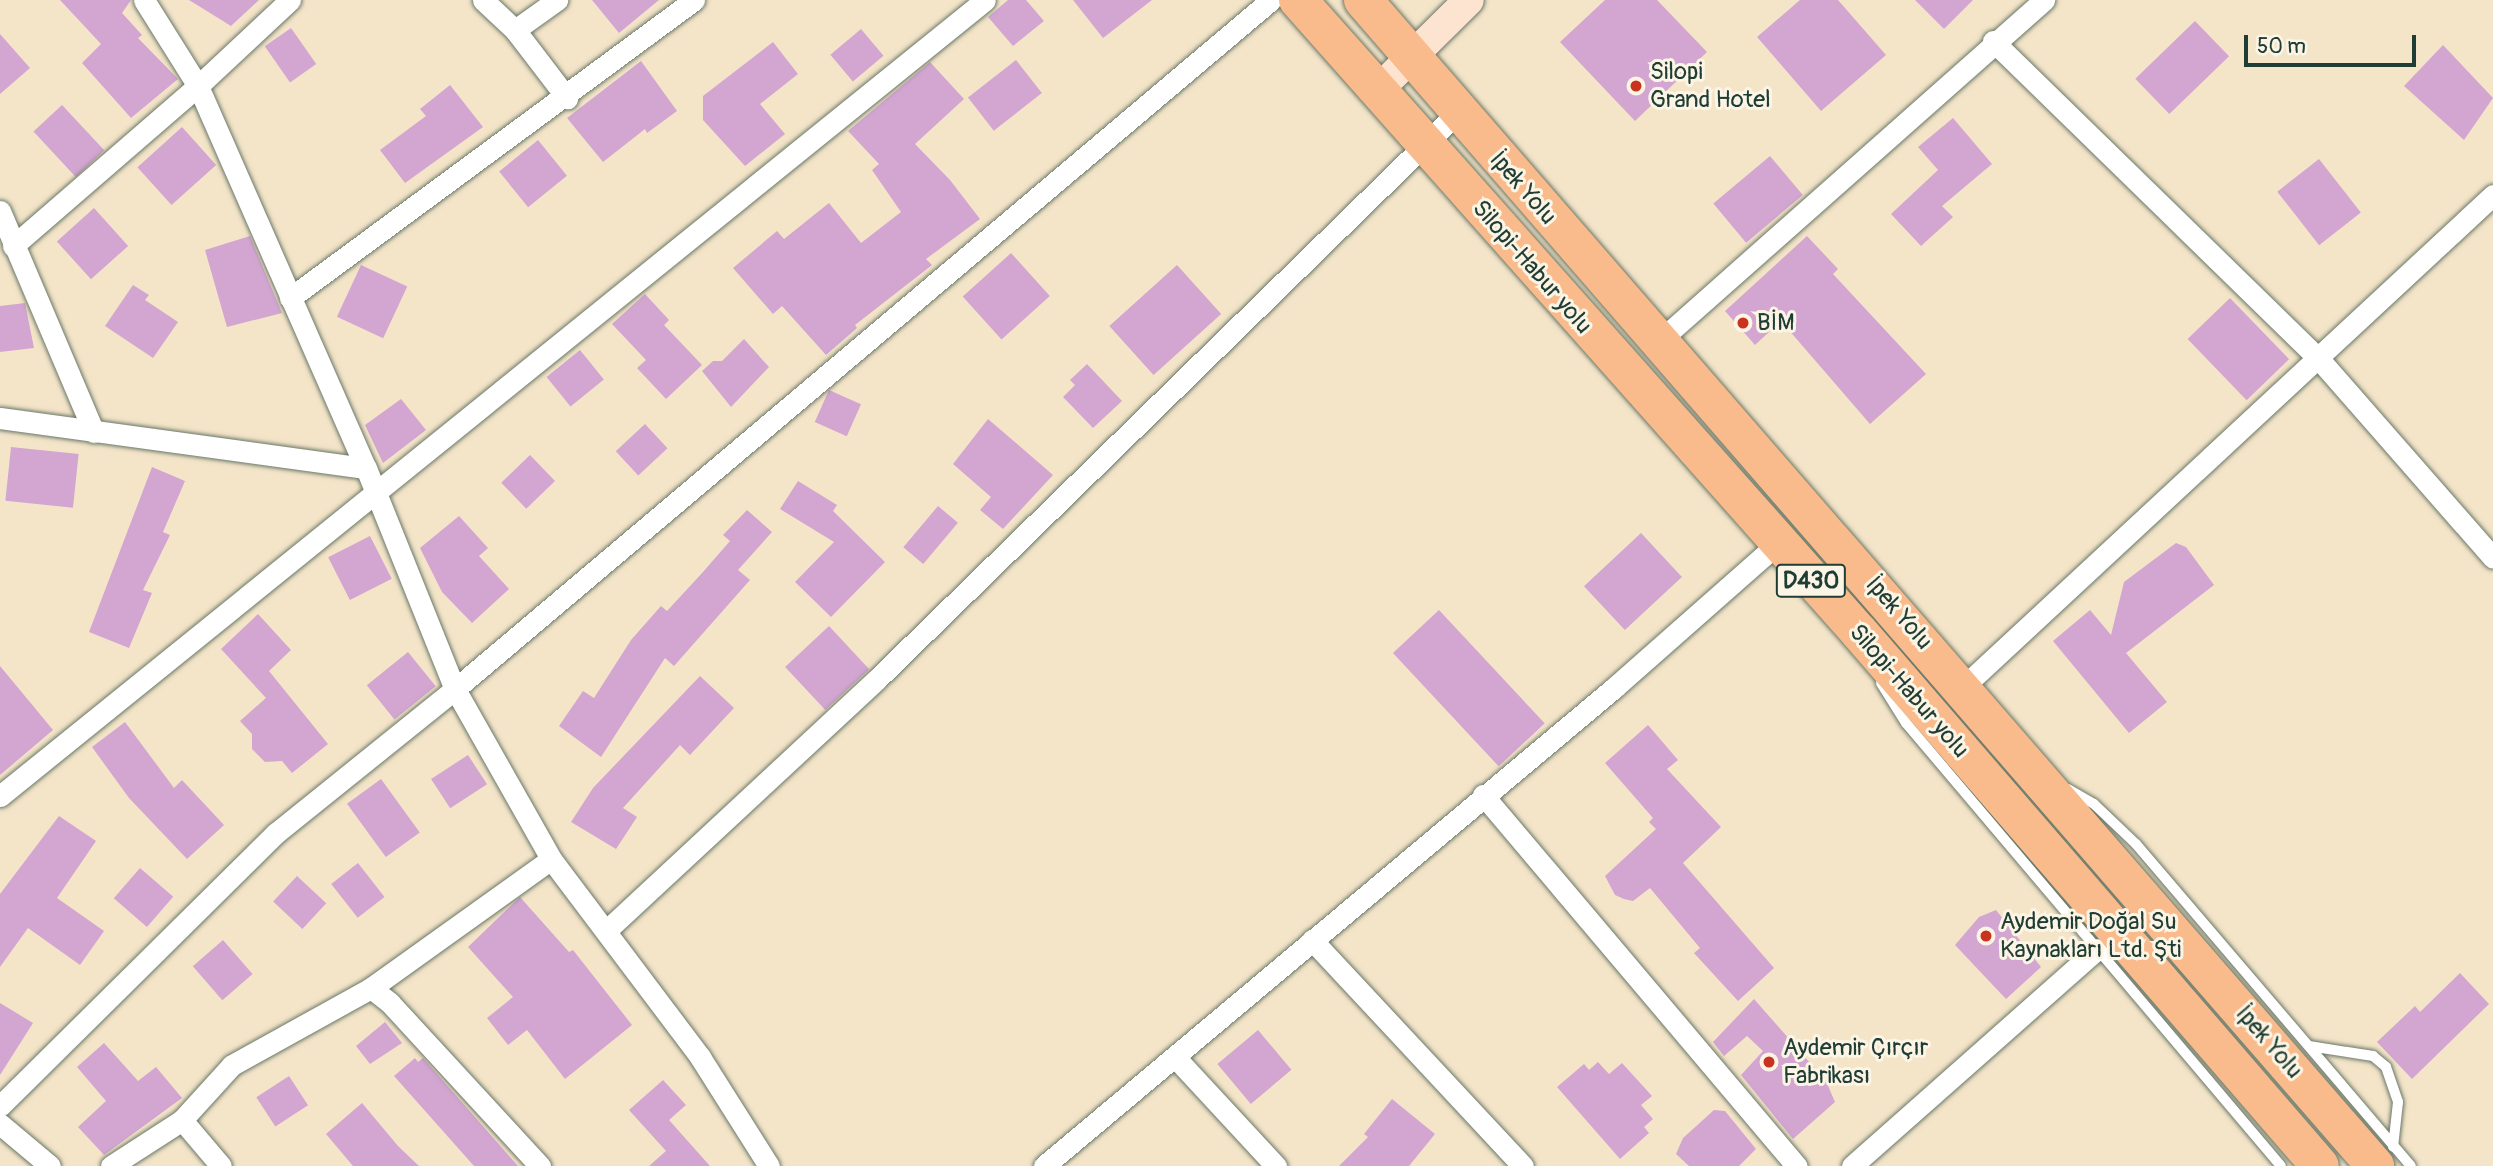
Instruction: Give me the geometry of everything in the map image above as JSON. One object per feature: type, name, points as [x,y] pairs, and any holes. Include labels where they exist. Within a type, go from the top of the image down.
[{"type":"highway","name":"Silopi-Habur yolu","points":[[1298,0],[1777,544],[1859,632],[2320,1166]]},
{"type":"highway","name":"İpek Yolu","points":[[1363,0],[1457,113],[2042,780],[2386,1156]]},
{"type":"street","points":[[144,0],[198,86],[366,468],[455,689],[551,859],[608,929],[700,1057],[769,1166]]},
{"type":"street","points":[[13,246],[198,86],[290,0]]},
{"type":"street","points":[[483,0],[515,30],[567,98]]},
{"type":"street","points":[[515,30],[557,0]]},
{"type":"street","points":[[290,298],[567,98],[694,0]]},
{"type":"street","points":[[0,796],[985,0]]},
{"type":"street","points":[[0,1106],[276,833],[455,689],[1271,0]]},
{"type":"street","points":[[1377,91],[1469,0]]},
{"type":"street","points":[[1658,342],[1993,41],[2044,0]]},
{"type":"street","points":[[1993,41],[2319,359],[2493,558]]},
{"type":"street","points":[[608,929],[876,680],[1423,143],[1457,113]]},
{"type":"street","points":[[1963,687],[2490,204]]},
{"type":"street","points":[[0,211],[94,432]]},
{"type":"street","points":[[0,418],[366,468]]},
{"type":"street","points":[[1044,1166],[1777,544]]},
{"type":"street","points":[[1483,795],[1797,1166]]},
{"type":"street","points":[[111,1166],[181,1120],[232,1065],[371,988],[551,859]]},
{"type":"street","points":[[1312,940],[1522,1166]]},
{"type":"street","points":[[1852,1166],[2097,949]]},
{"type":"street","points":[[371,988],[390,1003],[540,1166]]},
{"type":"street","points":[[1175,1057],[1276,1166]]},
{"type":"street","points":[[181,1120],[221,1166]]},
{"type":"street","points":[[0,1124],[50,1166]]},
{"type":"lane","points":[[1859,632],[1876,674],[1906,723],[2281,1166]]},
{"type":"lane","points":[[2042,780],[2085,800],[2116,823],[2309,1046],[2386,1156],[2411,1166]]},
{"type":"lane","points":[[2309,1046],[2373,1056],[2386,1067],[2398,1102],[2386,1156]]},
{"type":"building","points":[[60,0],[131,0],[122,13],[142,35],[138,38],[178,79],[131,118],[82,63],[101,44]]},
{"type":"building","points":[[189,0],[259,0],[231,26]]},
{"type":"building","points":[[592,0],[659,0],[619,33]]},
{"type":"building","points":[[1008,0],[1026,0],[1044,21],[1013,46],[988,17]]},
{"type":"building","points":[[1073,0],[1152,0],[1103,38]]},
{"type":"building","name":"Silopi Grand Hotel","points":[[1605,0],[1657,0],[1707,52],[1635,121],[1560,42]]},
{"type":"building","points":[[1800,0],[1838,0],[1886,55],[1821,111],[1757,37]]},
{"type":"building","points":[[1915,0],[1973,0],[1944,29]]},
{"type":"building","points":[[2195,21],[2229,56],[2169,114],[2135,79]]},
{"type":"building","points":[[291,28],[316,64],[290,82],[265,46]]},
{"type":"building","points":[[861,29],[883,56],[853,82],[830,55]]},
{"type":"building","points":[[0,34],[30,68],[0,94]]},
{"type":"building","points":[[773,42],[798,74],[760,104],[785,134],[745,166],[703,120],[703,96]]},
{"type":"building","points":[[2443,45],[2493,98],[2464,140],[2404,86]]},
{"type":"building","points":[[1016,60],[1042,93],[994,131],[968,98]]},
{"type":"building","points":[[641,61],[677,111],[647,133],[645,129],[603,162],[567,118]]},
{"type":"building","points":[[930,62],[964,99],[915,144],[950,180],[980,219],[926,259],[932,265],[855,325],[857,328],[826,355],[782,306],[773,314],[733,268],[777,231],[784,239],[829,203],[861,243],[901,212],[872,170],[879,164],[848,131]]},
{"type":"building","points":[[450,85],[483,127],[405,183],[380,150],[426,116],[420,109]]},
{"type":"building","points":[[62,105],[104,150],[76,177],[33,132]]},
{"type":"building","points":[[1953,118],[1992,164],[1942,206],[1953,217],[1921,246],[1891,214],[1938,170],[1918,147]]},
{"type":"building","points":[[182,127],[216,165],[172,205],[137,167]]},
{"type":"building","points":[[538,140],[567,176],[528,207],[499,171]]},
{"type":"building","points":[[1770,156],[1803,195],[1746,243],[1713,204]]},
{"type":"building","points":[[2319,159],[2361,213],[2319,245],[2277,192]]},
{"type":"building","points":[[94,208],[128,246],[91,279],[57,241]]},
{"type":"building","points":[[250,236],[282,313],[227,327],[205,250]]},
{"type":"building","points":[[1807,236],[1838,269],[1833,274],[1926,374],[1870,424],[1781,321],[1755,345],[1725,311]]},
{"type":"building","points":[[1011,253],[1050,296],[1002,340],[963,296]]},
{"type":"building","points":[[361,265],[407,287],[383,338],[337,317]]},
{"type":"building","points":[[1177,265],[1221,314],[1154,375],[1109,326]]},
{"type":"building","points":[[133,285],[149,295],[145,300],[178,322],[153,358],[105,326]]},
{"type":"building","points":[[645,294],[669,320],[664,325],[702,365],[666,399],[637,368],[646,360],[612,324]]},
{"type":"building","points":[[2230,298],[2289,359],[2247,400],[2188,339]]},
{"type":"building","points":[[25,303],[34,348],[0,352],[0,306]]},
{"type":"building","points":[[744,339],[769,367],[731,407],[702,371],[713,361],[722,361]]},
{"type":"building","points":[[580,350],[604,380],[570,407],[547,377]]},
{"type":"building","points":[[1087,364],[1122,401],[1093,428],[1063,397],[1075,385],[1070,380]]},
{"type":"building","points":[[829,390],[861,404],[847,436],[815,422]]},
{"type":"building","points":[[401,399],[426,430],[383,463],[365,425]]},
{"type":"building","points":[[988,419],[1053,475],[1003,529],[980,510],[991,497],[953,464]]},
{"type":"building","points":[[645,424],[668,448],[638,475],[616,451]]},
{"type":"building","points":[[11,447],[79,454],[73,508],[5,501]]},
{"type":"building","points":[[530,455],[555,481],[526,509],[501,483]]},
{"type":"building","points":[[152,467],[185,481],[163,532],[170,535],[143,590],[152,593],[129,648],[89,632]]},
{"type":"building","points":[[798,481],[837,505],[833,511],[885,562],[831,617],[795,582],[834,542],[780,509]]},
{"type":"building","points":[[938,506],[958,523],[923,564],[903,547]]},
{"type":"building","points":[[747,510],[772,532],[738,570],[750,580],[674,666],[665,658],[601,757],[559,726],[583,691],[594,698],[631,640],[661,606],[667,611],[703,572],[730,541],[723,535]]},
{"type":"building","points":[[459,516],[488,548],[479,556],[509,589],[472,623],[442,592],[420,548]]},
{"type":"building","points":[[1641,533],[1682,577],[1625,630],[1584,586]]},
{"type":"building","points":[[370,536],[392,579],[350,600],[328,557]]},
{"type":"building","points":[[2176,543],[2186,547],[2214,585],[2126,653],[2167,702],[2129,733],[2053,641],[2090,610],[2111,635],[2124,582]]},
{"type":"building","points":[[1439,610],[1545,723],[1499,766],[1393,653]]},
{"type":"building","points":[[258,614],[291,650],[269,671],[328,744],[292,773],[282,761],[265,762],[252,749],[252,734],[240,721],[266,698],[221,649]]},
{"type":"building","points":[[829,626],[869,669],[825,710],[785,667]]},
{"type":"building","points":[[408,652],[436,686],[395,720],[367,685]]},
{"type":"building","points":[[0,666],[53,730],[0,775]]},
{"type":"building","points":[[700,676],[734,708],[690,755],[680,745],[623,808],[637,817],[616,849],[571,822],[593,788]]},
{"type":"building","points":[[125,722],[174,788],[182,780],[224,825],[187,859],[129,798],[92,747]]},
{"type":"building","points":[[1648,725],[1678,760],[1667,769],[1721,827],[1683,863],[1774,968],[1738,1001],[1694,953],[1700,948],[1650,888],[1633,901],[1624,899],[1615,895],[1605,876],[1656,829],[1649,822],[1653,818],[1605,763]]},
{"type":"building","points":[[468,755],[487,784],[450,808],[431,779]]},
{"type":"building","points":[[381,779],[420,832],[386,857],[347,804]]},
{"type":"building","points":[[59,816],[96,841],[57,898],[104,931],[80,965],[28,928],[0,967],[0,894]]},
{"type":"building","points":[[358,863],[384,897],[358,918],[331,884]]},
{"type":"building","points":[[140,868],[173,897],[147,927],[114,898]]},
{"type":"building","points":[[297,876],[326,903],[302,929],[273,902]]},
{"type":"building","points":[[520,897],[569,952],[573,950],[632,1025],[565,1079],[527,1030],[508,1045],[487,1018],[513,997],[468,947]]},
{"type":"building","points":[[1996,910],[2041,967],[2006,999],[1955,945],[1979,917]]},
{"type":"building","points":[[223,940],[253,974],[222,1000],[193,966]]},
{"type":"building","points":[[2460,973],[2489,1004],[2412,1079],[2377,1042],[2415,1006],[2420,1012]]},
{"type":"building","name":"Aydemir Çırçır Fabrikası","points":[[1754,999],[1826,1081],[1835,1102],[1793,1139],[1741,1075],[1763,1051],[1747,1036],[1724,1056],[1713,1042]]},
{"type":"building","points":[[0,1003],[33,1023],[0,1075]]},
{"type":"building","points":[[385,1022],[402,1043],[370,1064],[356,1046]]},
{"type":"building","points":[[1258,1030],[1291,1070],[1251,1104],[1217,1064]]},
{"type":"building","points":[[104,1043],[138,1081],[156,1067],[182,1098],[104,1155],[78,1127],[106,1101],[77,1067]]},
{"type":"building","points":[[415,1058],[418,1062],[423,1058],[518,1166],[474,1166],[394,1076]]},
{"type":"building","points":[[1598,1062],[1609,1074],[1622,1063],[1652,1096],[1641,1105],[1653,1119],[1644,1127],[1649,1133],[1620,1159],[1557,1087],[1584,1064],[1589,1070]]},
{"type":"building","points":[[289,1076],[308,1105],[275,1127],[256,1097]]},
{"type":"building","points":[[663,1080],[686,1105],[669,1120],[710,1166],[649,1166],[666,1151],[629,1110]]},
{"type":"building","points":[[1392,1099],[1435,1134],[1409,1166],[1339,1166],[1368,1137],[1364,1134]]},
{"type":"building","points":[[362,1103],[398,1146],[419,1166],[353,1166],[326,1134]]},
{"type":"building","points":[[1714,1110],[1725,1111],[1756,1149],[1739,1166],[1689,1166],[1676,1154],[1683,1138]]},
{"type":"place","name":"Silopi Grand Hotel","points":[[1636,86]]},
{"type":"place","name":"BİM","points":[[1743,323]]},
{"type":"place","name":"Aydemir Doğal Su Kaynakları Ltd. Şti","points":[[1986,936]]},
{"type":"place","name":"Aydemir Çırçır Fabrikası","points":[[1769,1062]]}]
